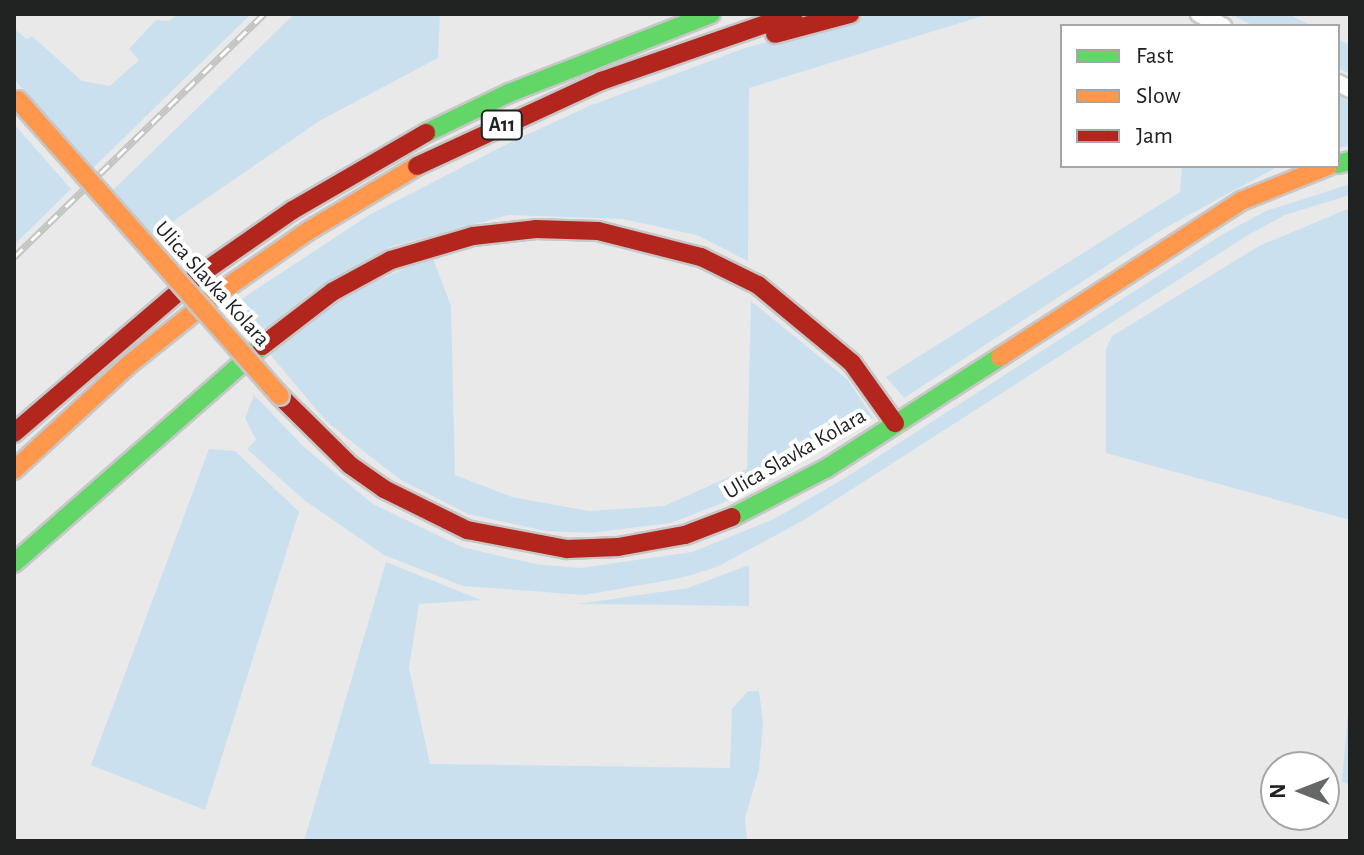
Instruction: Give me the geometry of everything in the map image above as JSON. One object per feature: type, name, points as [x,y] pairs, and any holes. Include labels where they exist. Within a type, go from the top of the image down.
[{"type":"main road","name":"A11","points":[[14,433],[195,278],[306,202],[402,144],[509,93],[711,14]]},
{"type":"main road","name":"A11","points":[[14,470],[127,366],[308,231],[419,165],[513,119],[708,42],[794,14]]},
{"type":"main road","points":[[708,42],[751,40],[850,14]]},
{"type":"main road","name":"Ulica Slavka Kolara","points":[[16,99],[280,396],[350,465],[412,505],[499,539],[567,549],[650,543],[719,524],[789,490],[1241,201],[1323,168]]},
{"type":"main road","points":[[14,563],[262,346],[332,292],[391,260],[473,236],[536,229],[598,231],[701,257],[758,285],[800,315],[852,363],[895,423]]},
{"type":"street","points":[[1199,14],[1219,24]]},
{"type":"shaded area","points":[[178,14],[251,14],[93,168],[14,79],[14,29],[27,39],[32,36],[82,81],[110,86],[139,60],[129,49],[156,20],[169,21]]},
{"type":"shaded area","points":[[294,14],[440,14],[438,58],[321,120],[153,235],[113,190]]},
{"type":"shaded area","points":[[871,14],[989,14],[749,88],[748,261],[697,235],[622,219],[509,215],[390,247],[310,293],[255,341],[228,308],[369,215],[589,106],[745,48]]},
{"type":"shaded area","points":[[1230,14],[1289,14],[1308,24],[1250,24]]},
{"type":"shaded area","points":[[1340,40],[1350,45],[1350,74],[1340,69]]},
{"type":"shaded area","points":[[1340,93],[1350,98],[1350,146],[1340,148]]},
{"type":"shaded area","points":[[14,124],[71,189],[14,245]]},
{"type":"shaded area","points":[[1182,168],[1275,168],[1163,229],[904,398],[886,377],[1180,192]]},
{"type":"shaded area","points":[[1350,184],[1350,195],[1285,215],[1248,235],[804,520],[717,567],[681,578],[584,595],[463,586],[384,555],[304,500],[247,449],[256,440],[245,418],[254,395],[305,448],[373,504],[462,547],[535,564],[580,568],[692,552],[774,519],[845,478],[1223,234],[1266,211]]},
{"type":"shaded area","points":[[1350,208],[1350,520],[1106,453],[1106,349],[1112,336],[1259,246]]},
{"type":"shaded area","points":[[432,256],[451,306],[455,475],[512,497],[589,511],[664,506],[747,469],[751,301],[848,380],[873,418],[750,492],[671,523],[590,533],[546,531],[468,514],[401,480],[326,421],[268,352],[338,299]]},
{"type":"shaded area","points":[[209,449],[235,451],[299,512],[205,810],[91,765]]},
{"type":"shaded area","points":[[386,562],[481,600],[419,604],[409,668],[430,764],[730,768],[732,709],[748,691],[759,691],[763,722],[759,770],[745,818],[747,841],[304,841]]},
{"type":"shaded area","points":[[749,565],[749,606],[577,604],[688,588]]},
{"type":"shaded area","points":[[1350,690],[1350,765],[1348,784],[1342,782]]},
{"type":"railway","points":[[14,257],[264,14]]},
{"type":"traffic: fast","points":[[426,133],[509,93],[711,14]]},
{"type":"traffic: fast","points":[[1340,164],[1350,161]]},
{"type":"traffic: fast","points":[[14,563],[262,346]]},
{"type":"traffic: fast","points":[[732,517],[827,468],[1000,357]]},
{"type":"traffic: slow","points":[[18,100],[280,396]]},
{"type":"traffic: slow","points":[[14,470],[127,366],[213,297],[308,231],[417,166]]},
{"type":"traffic: slow","points":[[1000,357],[1241,201],[1323,168]]},
{"type":"traffic: jam","points":[[417,166],[601,81],[794,14]]},
{"type":"traffic: jam","points":[[775,34],[850,14]]},
{"type":"traffic: jam","points":[[14,433],[195,278],[293,210],[426,133]]},
{"type":"traffic: jam","points":[[262,346],[332,292],[391,260],[473,236],[536,229],[598,231],[701,257],[758,285],[852,363],[895,423]]},
{"type":"traffic: jam","points":[[280,396],[350,465],[384,489],[467,530],[567,549],[618,547],[685,535],[732,517]]}]
